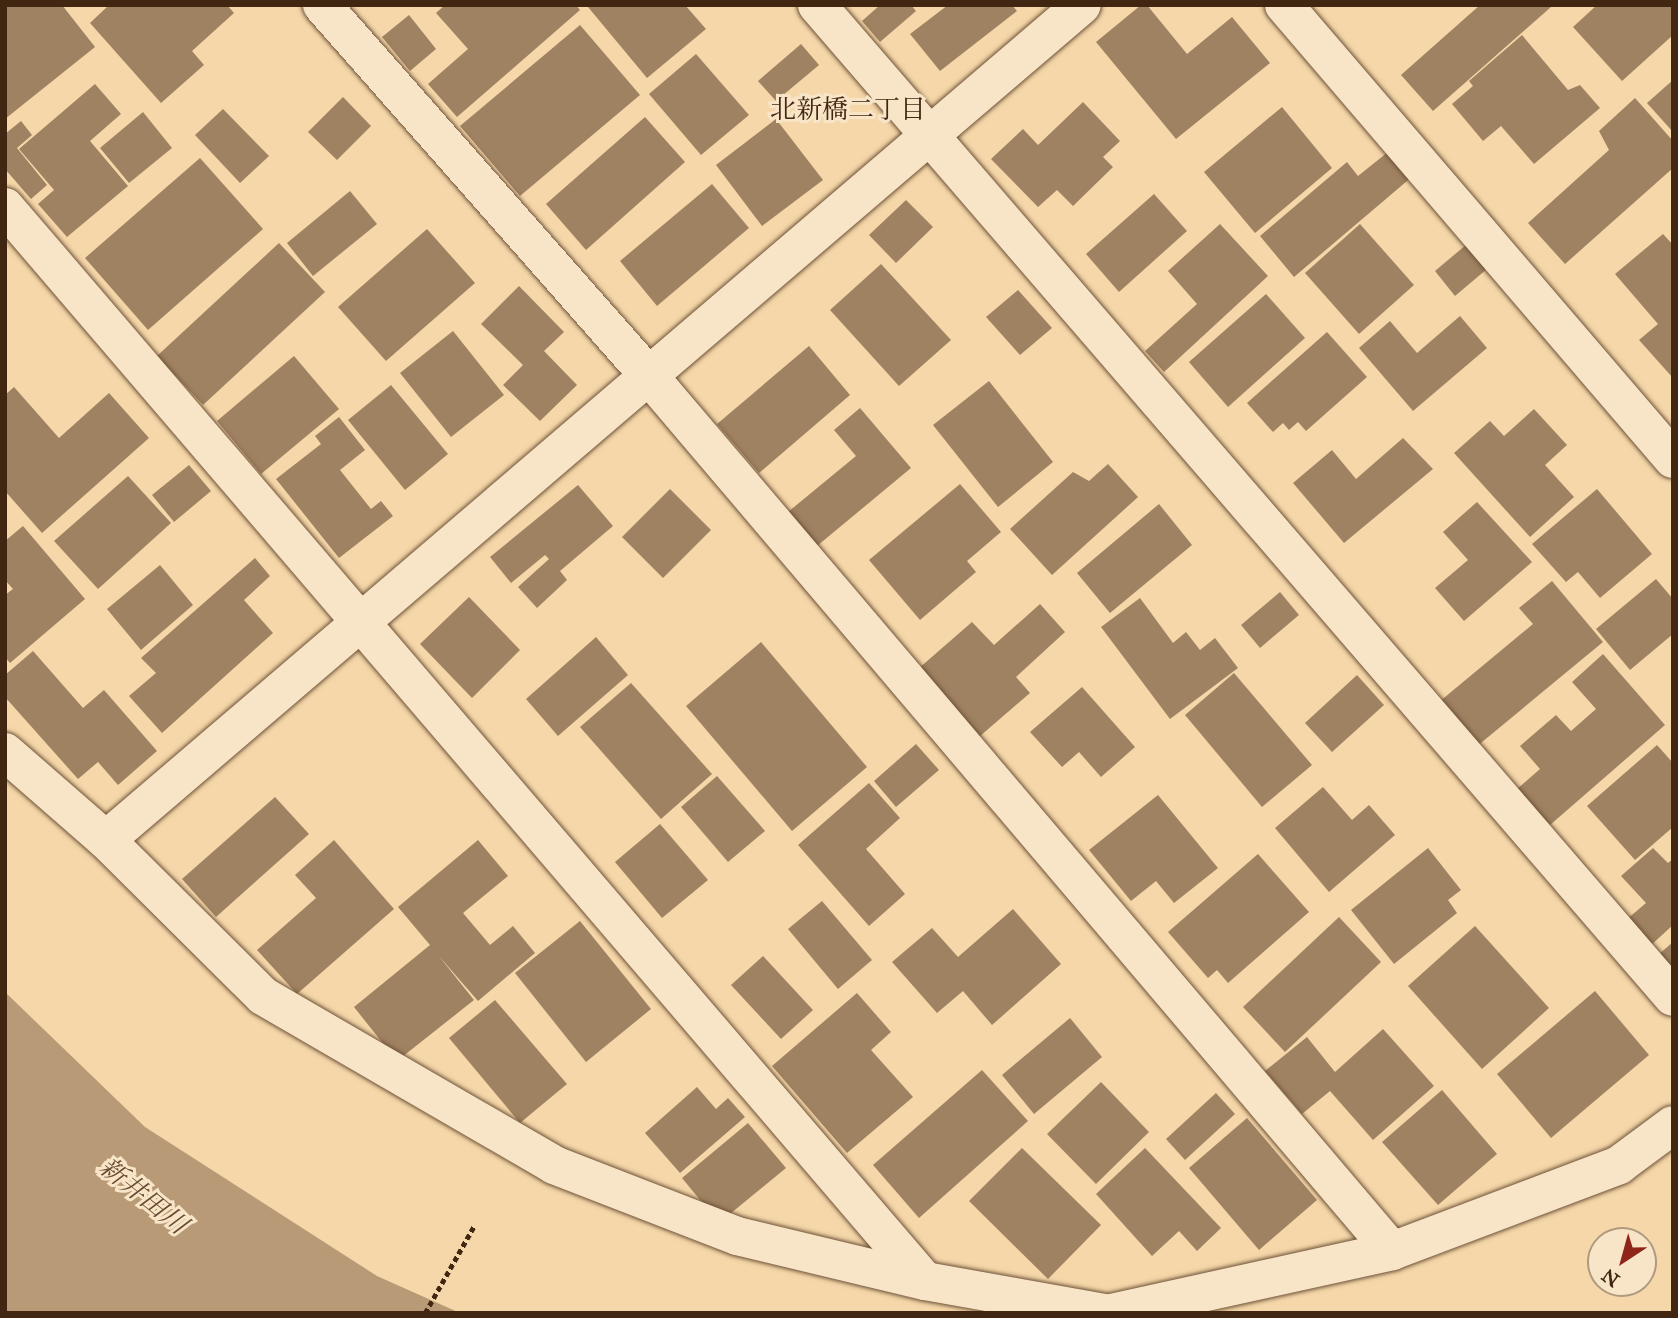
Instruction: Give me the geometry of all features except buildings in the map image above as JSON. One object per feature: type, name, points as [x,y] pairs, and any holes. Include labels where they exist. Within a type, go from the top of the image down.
[{"type":"street","points":[[323,5],[649,376],[1392,1251]]},
{"type":"street","points":[[817,5],[1673,997]]},
{"type":"street","points":[[106,839],[1082,5]]},
{"type":"street","points":[[1284,5],[1673,459]]},
{"type":"street","points":[[5,207],[363,620],[925,1281]]},
{"type":"street","points":[[5,752],[106,839],[264,996],[554,1165],[737,1236],[925,1281],[1104,1313]]},
{"type":"street","points":[[1111,1313],[1392,1251],[1619,1166],[1673,1125]]},
{"type":"path","points":[[425,1313],[474,1226]]},
{"type":"water","name":"新井田川","points":[[5,992],[145,1127],[377,1276],[460,1313],[5,1313]]},
{"type":"district","name":"北新橋二丁目","points":[[848,110]]}]
